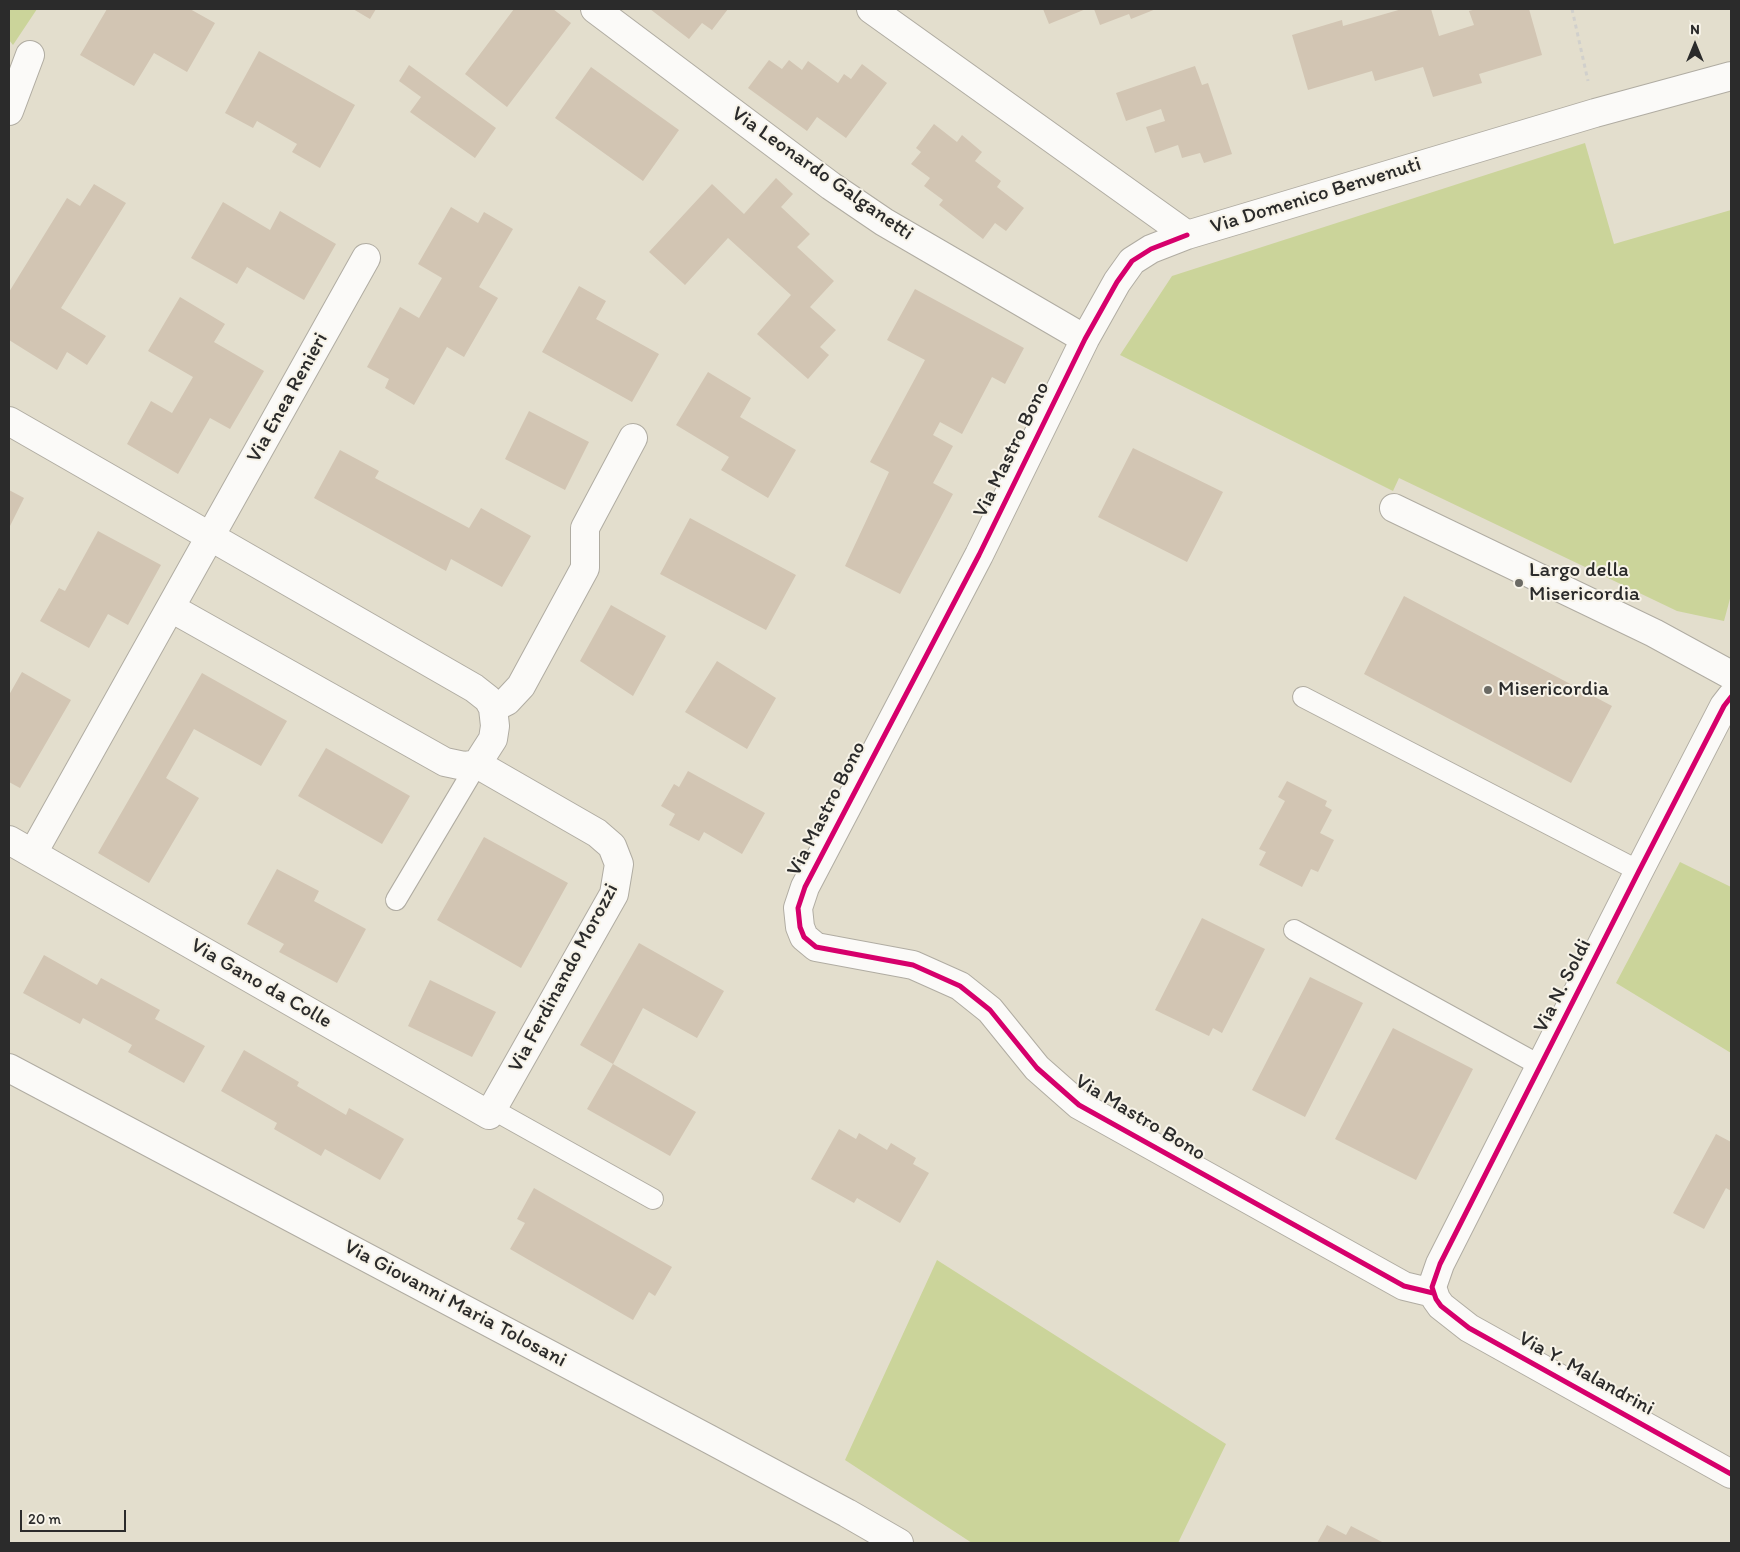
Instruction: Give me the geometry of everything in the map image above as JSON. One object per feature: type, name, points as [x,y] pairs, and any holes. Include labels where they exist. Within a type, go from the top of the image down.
[{"type":"street","name":"Via Leonardo Galganetti","points":[[595,9],[831,186],[884,222],[1084,339]]},
{"type":"street","name":"Via Domenico Benvenuti","points":[[871,9],[1186,235],[1595,113],[1731,76]]},
{"type":"street","points":[[9,111],[30,56]]},
{"type":"street","name":"Via Mastro Bono","points":[[1186,235],[1151,249],[1132,261],[1117,282],[1084,339],[979,555],[805,887],[798,908],[800,927],[804,937],[816,947],[914,965],[960,986],[990,1010],[1037,1068],[1079,1104],[1404,1286],[1433,1293]]},
{"type":"street","name":"Via Enea Renieri","points":[[171,608],[366,258]]},
{"type":"street","points":[[9,421],[474,688],[488,699],[493,708],[495,726],[493,739],[477,764],[454,765],[427,754],[171,608],[33,854]]},
{"type":"street","points":[[493,708],[507,701],[521,686],[585,568],[585,528],[633,438]]},
{"type":"street","points":[[1394,508],[1654,633],[1731,675]]},
{"type":"street","name":"Via N. Soldi","points":[[1433,1293],[1433,1282],[1440,1264],[1639,870],[1731,697]]},
{"type":"street","name":"Via Ferdinando Morozzi","points":[[477,764],[597,833],[612,846],[620,864],[614,894],[490,1112]]},
{"type":"street","name":"Via Gano da Colle","points":[[9,840],[490,1112]]},
{"type":"street","name":"Via Giovanni Maria Tolosani","points":[[9,1068],[726,1448],[900,1543]]},
{"type":"street","name":"Via Y. Malandrini","points":[[1433,1293],[1441,1306],[1470,1328],[1731,1474]]},
{"type":"lane","points":[[1303,697],[1639,870]]},
{"type":"lane","points":[[396,900],[477,764]]},
{"type":"lane","points":[[1294,930],[1541,1066]]},
{"type":"lane","points":[[490,1112],[653,1199]]},
{"type":"path","points":[[1572,9],[1595,113]]},
{"type":"green space","points":[[9,9],[37,9],[13,45],[9,40]]},
{"type":"green space","points":[[1585,143],[1614,244],[1731,210],[1731,595],[1724,621],[1677,611],[1399,478],[1393,491],[1120,355],[1172,276]]},
{"type":"green space","points":[[1680,862],[1731,887],[1731,1053],[1616,983]]},
{"type":"green space","points":[[937,1260],[1226,1444],[1178,1543],[972,1543],[845,1460]]},
{"type":"building","points":[[107,9],[190,9],[215,23],[187,72],[154,53],[134,86],[80,55]]},
{"type":"building","points":[[353,9],[376,9],[370,19]]},
{"type":"building","points":[[514,9],[553,9],[571,23],[507,107],[465,74]]},
{"type":"building","points":[[650,9],[728,9],[712,30],[702,23],[689,39]]},
{"type":"building","points":[[1043,9],[1086,9],[1049,24]]},
{"type":"building","points":[[1094,9],[1156,9],[1131,19],[1129,14],[1100,25]]},
{"type":"building","points":[[1402,9],[1431,9],[1439,36],[1474,25],[1469,11],[1476,9],[1529,9],[1542,55],[1479,74],[1482,83],[1433,97],[1423,67],[1375,81],[1372,71],[1308,90],[1292,35],[1342,20],[1343,26]]},
{"type":"building","points":[[259,51],[355,105],[320,168],[292,152],[297,144],[257,121],[253,128],[225,113]]},
{"type":"building","points":[[769,60],[782,69],[789,60],[802,70],[808,61],[838,83],[844,74],[851,79],[862,64],[887,83],[846,138],[817,117],[807,131],[748,88]]},
{"type":"building","points":[[409,65],[496,128],[475,158],[410,112],[421,97],[399,81]]},
{"type":"building","points":[[1195,66],[1202,85],[1208,83],[1232,154],[1204,163],[1200,153],[1182,158],[1178,145],[1155,153],[1146,127],[1165,121],[1161,109],[1126,121],[1116,93]]},
{"type":"building","points":[[591,67],[679,130],[643,181],[555,118]]},
{"type":"building","points":[[934,124],[957,142],[962,135],[982,152],[975,161],[1001,181],[997,187],[1024,208],[1006,231],[995,223],[983,239],[939,205],[943,200],[924,186],[930,178],[911,164],[921,152],[916,148]]},
{"type":"building","points":[[776,178],[793,194],[781,207],[810,234],[797,247],[834,281],[810,307],[836,330],[820,347],[829,355],[808,379],[757,334],[791,295],[728,238],[685,285],[649,252],[712,184],[744,214]]},
{"type":"building","points":[[94,184],[126,203],[61,308],[106,336],[87,365],[67,352],[57,370],[9,340],[9,292],[67,198],[80,206]]},
{"type":"building","points":[[223,202],[270,230],[280,211],[336,244],[304,300],[247,267],[237,284],[191,258]]},
{"type":"building","points":[[451,207],[478,223],[484,212],[513,229],[479,287],[498,298],[464,357],[447,347],[414,405],[385,388],[389,379],[367,367],[400,307],[419,318],[442,278],[418,264]]},
{"type":"building","points":[[579,286],[606,301],[596,319],[659,354],[632,402],[542,352]]},
{"type":"building","points":[[915,289],[1024,348],[1005,384],[992,377],[962,434],[940,422],[933,435],[953,446],[933,483],[953,494],[900,594],[845,566],[889,472],[870,462],[925,360],[887,340]]},
{"type":"building","points":[[180,297],[225,324],[214,342],[264,371],[230,429],[210,418],[178,474],[127,444],[151,401],[172,413],[193,377],[148,351]]},
{"type":"building","points":[[708,372],[751,398],[740,417],[796,450],[768,498],[721,470],[729,457],[676,425]]},
{"type":"building","points":[[529,411],[589,442],[565,490],[505,459]]},
{"type":"building","points":[[1133,448],[1223,492],[1187,562],[1098,517]]},
{"type":"building","points":[[340,450],[379,471],[375,478],[469,528],[481,508],[531,536],[502,587],[451,559],[446,571],[314,498]]},
{"type":"building","points":[[9,490],[24,498],[9,528]]},
{"type":"building","points":[[690,518],[796,575],[766,630],[660,574]]},
{"type":"building","points":[[98,531],[161,565],[128,625],[108,614],[89,648],[40,621],[59,588],[65,591]]},
{"type":"building","name":"Misericordia","points":[[1404,596],[1612,706],[1571,783],[1364,674]]},
{"type":"building","points":[[611,605],[666,636],[633,696],[580,661]]},
{"type":"building","points":[[717,661],[776,698],[747,749],[685,712]]},
{"type":"building","points":[[22,672],[71,700],[20,788],[9,782],[9,695]]},
{"type":"building","points":[[202,673],[287,721],[261,766],[194,729],[166,778],[199,798],[149,883],[98,853]]},
{"type":"building","points":[[326,748],[410,796],[382,844],[298,796]]},
{"type":"building","points":[[688,771],[765,813],[742,854],[704,832],[699,841],[669,825],[675,814],[661,806],[674,784],[679,787]]},
{"type":"building","points":[[1287,781],[1327,801],[1325,806],[1332,810],[1320,833],[1334,840],[1318,872],[1311,869],[1302,887],[1259,865],[1266,852],[1259,849],[1285,801],[1278,797]]},
{"type":"building","points":[[484,837],[568,883],[521,968],[437,920]]},
{"type":"building","points":[[277,869],[319,891],[314,901],[366,929],[337,983],[279,952],[284,944],[247,924]]},
{"type":"building","points":[[1202,918],[1265,949],[1222,1033],[1213,1028],[1209,1036],[1155,1010]]},
{"type":"building","points":[[639,943],[724,991],[697,1038],[643,1008],[613,1064],[580,1045]]},
{"type":"building","points":[[44,955],[97,985],[101,978],[160,1010],[155,1019],[205,1046],[184,1083],[128,1052],[132,1045],[83,1018],[80,1024],[23,993]]},
{"type":"building","points":[[1310,977],[1363,1003],[1305,1117],[1252,1090]]},
{"type":"building","points":[[430,980],[496,1012],[472,1057],[408,1026]]},
{"type":"building","points":[[1393,1028],[1473,1069],[1416,1180],[1335,1139]]},
{"type":"building","points":[[244,1050],[299,1082],[297,1086],[346,1115],[349,1108],[404,1139],[380,1180],[325,1149],[321,1156],[274,1129],[277,1123],[221,1091]]},
{"type":"building","points":[[613,1064],[696,1112],[670,1156],[587,1109]]},
{"type":"building","points":[[839,1129],[856,1139],[859,1133],[887,1150],[891,1143],[916,1158],[913,1164],[929,1173],[900,1223],[857,1198],[854,1203],[811,1179]]},
{"type":"building","points":[[1716,1134],[1731,1142],[1731,1191],[1726,1188],[1704,1229],[1673,1213]]},
{"type":"building","points":[[534,1188],[672,1267],[655,1296],[649,1292],[633,1320],[510,1249],[525,1223],[517,1219]]},
{"type":"building","points":[[1327,1525],[1346,1535],[1351,1526],[1384,1543],[1317,1543]]},
{"type":"cycle path","points":[[1187,235],[1151,249],[1132,261],[1117,282],[1085,339],[979,555],[805,887],[798,908],[800,927],[804,937],[816,947],[913,965],[960,986],[990,1010],[1037,1068],[1079,1105],[1404,1286],[1433,1293]]},
{"type":"cycle path","points":[[1731,697],[1724,706],[1639,871],[1440,1264],[1432,1287],[1436,1299],[1441,1306],[1469,1328],[1731,1474]]},
{"type":"place","name":"Largo della Misericordia","points":[[1519,583]]},
{"type":"place","name":"Misericordia","points":[[1488,690]]}]
